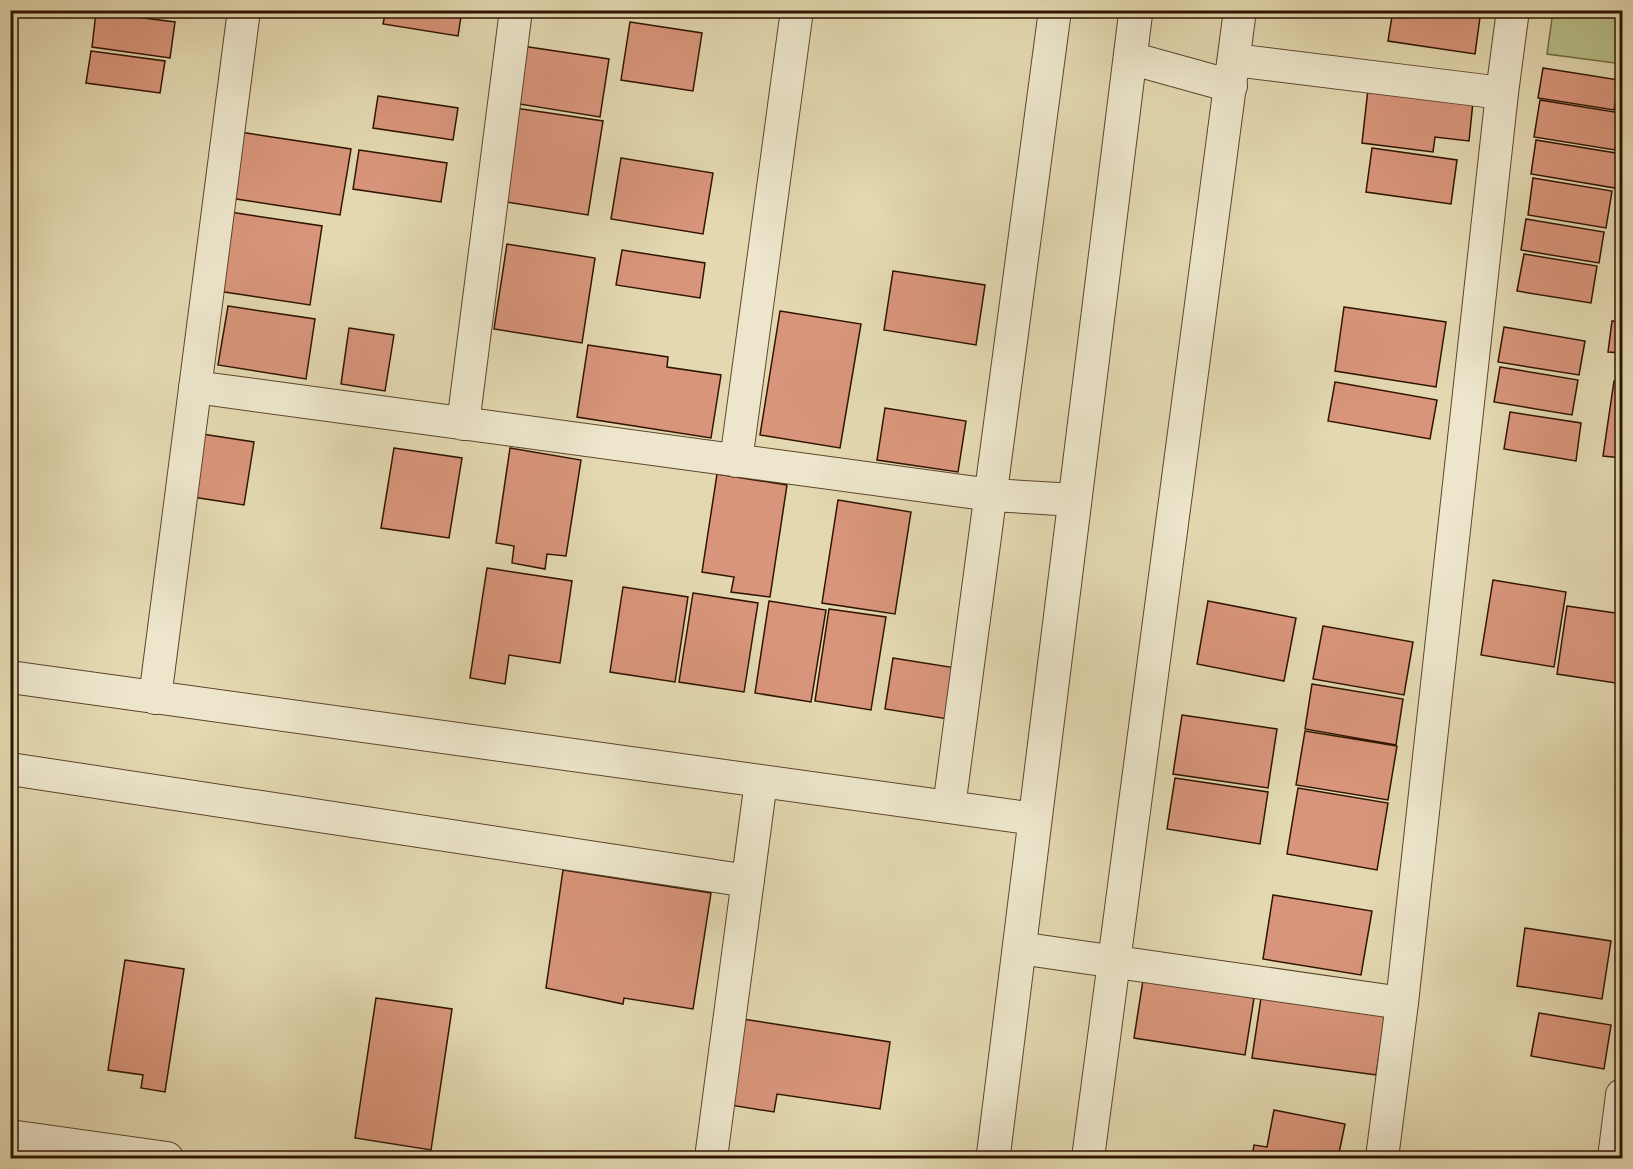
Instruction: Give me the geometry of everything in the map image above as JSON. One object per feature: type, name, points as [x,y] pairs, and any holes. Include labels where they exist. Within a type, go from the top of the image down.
[{"type":"street","points":[[155,698],[244,10]]},
{"type":"street","points":[[463,423],[516,10]]},
{"type":"street","points":[[736,461],[797,10]]},
{"type":"street","points":[[949,807],[992,495],[1054,10]]},
{"type":"street","points":[[993,1158],[1136,10]]},
{"type":"street","points":[[1088,1158],[1240,10]]},
{"type":"street","points":[[1382,1158],[1402,1003],[1513,10]]},
{"type":"street","points":[[1130,58],[1232,73],[1502,93]]},
{"type":"street","points":[[195,387],[992,495],[1075,500]]},
{"type":"street","points":[[10,677],[1035,819]]},
{"type":"street","points":[[10,769],[748,881]]},
{"type":"street","points":[[711,1158],[761,782]]},
{"type":"street","points":[[1019,948],[1402,1003]]},
{"type":"street","points":[[1614,1158],[1623,1095]]},
{"type":"street","points":[[10,1136],[167,1158]]},
{"type":"green space","points":[[1553,11],[1622,11],[1622,64],[1547,54]]},
{"type":"building","points":[[386,10],[462,10],[458,36],[383,24]]},
{"type":"building","points":[[1393,10],[1481,10],[1475,54],[1388,41]]},
{"type":"building","points":[[96,12],[175,22],[170,58],[92,47]]},
{"type":"building","points":[[630,22],[702,33],[693,91],[621,80]]},
{"type":"building","points":[[522,46],[609,59],[600,117],[513,103]]},
{"type":"building","points":[[91,51],[165,61],[160,93],[86,83]]},
{"type":"building","points":[[1543,68],[1619,80],[1614,110],[1538,98]]},
{"type":"building","points":[[1369,80],[1474,92],[1469,141],[1435,137],[1433,152],[1362,143]]},
{"type":"building","points":[[378,96],[458,108],[453,140],[373,128]]},
{"type":"building","points":[[1540,100],[1621,113],[1615,150],[1534,137]]},
{"type":"building","points":[[515,108],[603,121],[588,215],[500,201]]},
{"type":"building","points":[[240,132],[351,149],[340,215],[230,198]]},
{"type":"building","points":[[1536,140],[1622,154],[1621,189],[1531,174]]},
{"type":"building","points":[[1372,148],[1457,160],[1451,204],[1366,192]]},
{"type":"building","points":[[359,150],[447,163],[441,202],[353,189]]},
{"type":"building","points":[[621,158],[713,173],[703,234],[611,219]]},
{"type":"building","points":[[1533,178],[1612,191],[1606,228],[1528,215]]},
{"type":"building","points":[[230,212],[322,226],[310,305],[218,291]]},
{"type":"building","points":[[1526,219],[1604,232],[1599,263],[1521,250]]},
{"type":"building","points":[[507,244],[595,258],[582,343],[494,329]]},
{"type":"building","points":[[622,250],[705,263],[700,298],[616,285]]},
{"type":"building","points":[[1524,254],[1597,266],[1591,303],[1517,291]]},
{"type":"building","points":[[893,271],[985,285],[976,345],[884,330]]},
{"type":"building","points":[[228,306],[315,319],[306,379],[218,365]]},
{"type":"building","points":[[1344,307],[1446,322],[1436,387],[1335,371]]},
{"type":"building","points":[[780,311],[861,324],[840,448],[760,435]]},
{"type":"building","points":[[1612,321],[1622,322],[1622,353],[1608,352]]},
{"type":"building","points":[[1504,327],[1585,341],[1579,375],[1498,362]]},
{"type":"building","points":[[349,328],[394,335],[385,391],[341,384]]},
{"type":"building","points":[[588,345],[668,357],[667,367],[721,375],[711,438],[577,417]]},
{"type":"building","points":[[1500,367],[1578,380],[1572,415],[1494,402]]},
{"type":"building","points":[[1614,381],[1622,382],[1622,458],[1603,456]]},
{"type":"building","points":[[1335,382],[1437,400],[1430,439],[1328,421]]},
{"type":"building","points":[[885,408],[966,421],[958,472],[877,460]]},
{"type":"building","points":[[1510,412],[1581,423],[1576,461],[1504,449]]},
{"type":"building","points":[[202,434],[254,442],[244,505],[193,497]]},
{"type":"building","points":[[394,448],[462,458],[449,538],[381,528]]},
{"type":"building","points":[[510,448],[581,460],[566,556],[547,554],[545,569],[512,563],[514,546],[496,543]]},
{"type":"building","points":[[717,474],[787,485],[770,597],[731,592],[734,577],[702,572]]},
{"type":"building","points":[[838,500],[911,512],[895,614],[822,603]]},
{"type":"building","points":[[487,568],[572,581],[560,663],[509,655],[505,684],[470,678]]},
{"type":"building","points":[[1493,580],[1566,592],[1554,667],[1481,655]]},
{"type":"building","points":[[623,587],[688,597],[675,682],[610,672]]},
{"type":"building","points":[[693,593],[758,603],[744,692],[679,682]]},
{"type":"building","points":[[769,601],[826,610],[811,702],[755,693]]},
{"type":"building","points":[[1208,601],[1296,618],[1284,681],[1197,664]]},
{"type":"building","points":[[1567,606],[1622,614],[1622,684],[1557,674]]},
{"type":"building","points":[[829,609],[886,617],[871,710],[815,701]]},
{"type":"building","points":[[1323,626],[1413,642],[1404,695],[1313,679]]},
{"type":"building","points":[[893,658],[956,668],[948,719],[885,709]]},
{"type":"building","points":[[1312,684],[1403,699],[1396,745],[1305,729]]},
{"type":"building","points":[[1182,715],[1277,729],[1268,788],[1173,774]]},
{"type":"building","points":[[1305,731],[1397,746],[1388,800],[1296,785]]},
{"type":"building","points":[[1175,778],[1268,792],[1260,844],[1167,829]]},
{"type":"building","points":[[1298,788],[1388,803],[1377,870],[1287,854]]},
{"type":"building","points":[[563,870],[711,893],[693,1009],[624,998],[623,1004],[546,988]]},
{"type":"building","points":[[1273,895],[1372,911],[1361,975],[1263,959]]},
{"type":"building","points":[[1525,928],[1611,941],[1602,999],[1517,986]]},
{"type":"building","points":[[125,960],[184,969],[165,1092],[141,1088],[143,1075],[108,1070]]},
{"type":"building","points":[[1143,980],[1254,998],[1245,1055],[1134,1038]]},
{"type":"building","points":[[376,998],[452,1009],[431,1150],[355,1138]]},
{"type":"building","points":[[1261,998],[1385,1016],[1376,1075],[1252,1058]]},
{"type":"building","points":[[1539,1013],[1611,1025],[1604,1069],[1531,1056]]},
{"type":"building","points":[[736,1018],[890,1042],[880,1109],[777,1094],[774,1112],[724,1104]]},
{"type":"building","points":[[1274,1110],[1345,1124],[1338,1158],[1252,1158],[1254,1145],[1267,1147]]}]
